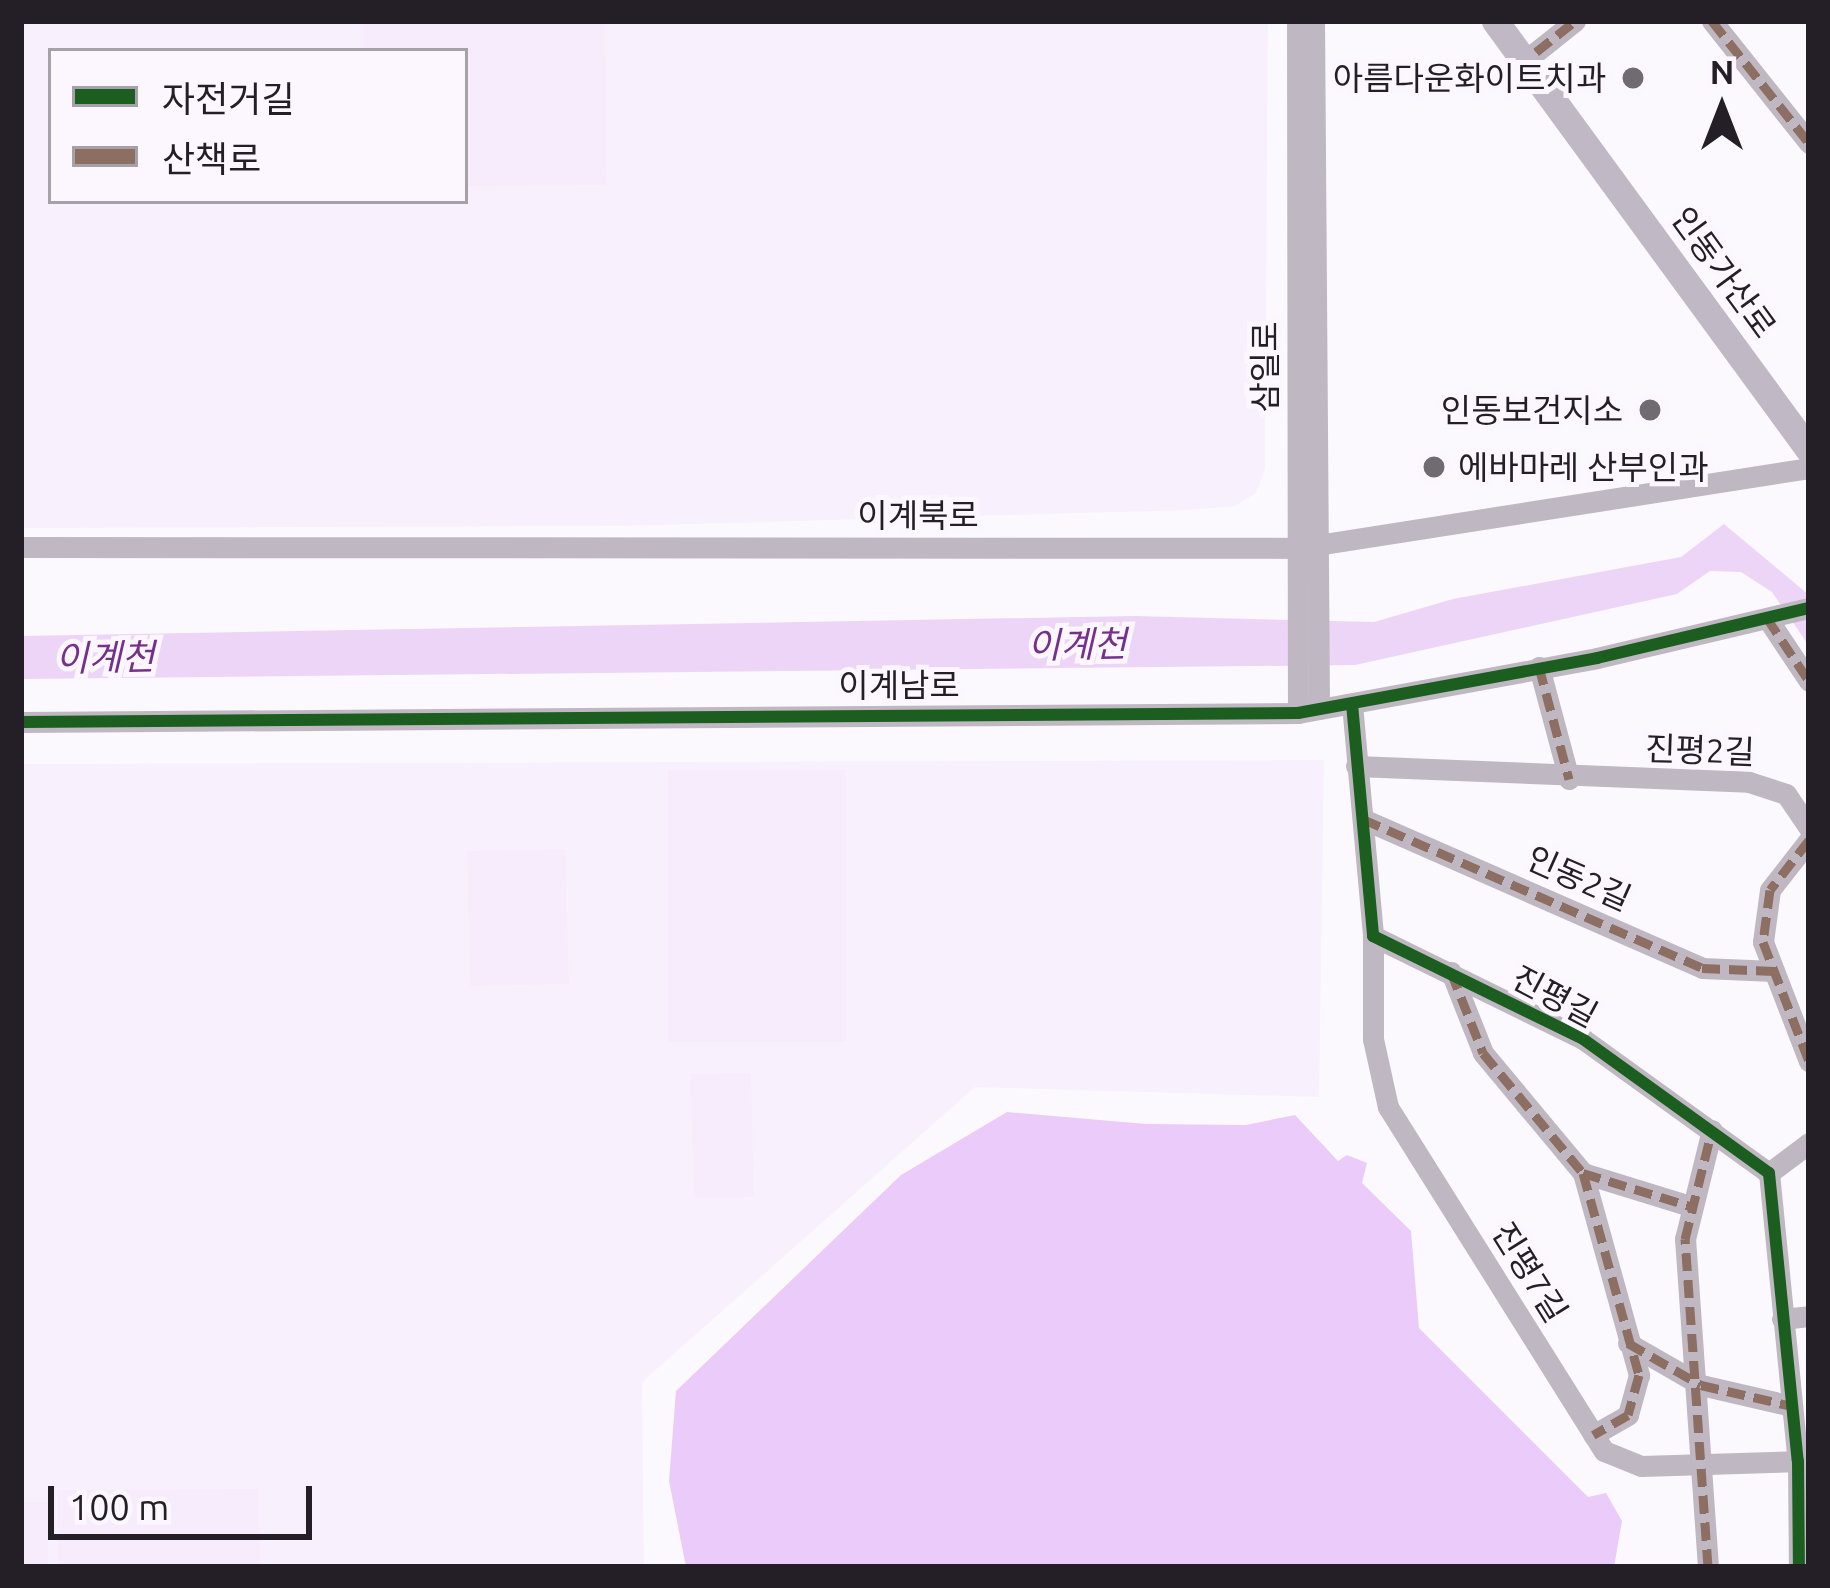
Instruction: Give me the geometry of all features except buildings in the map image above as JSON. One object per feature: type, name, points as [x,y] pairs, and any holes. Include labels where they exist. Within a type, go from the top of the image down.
[{"type":"main road","name":"인동가산로","points":[[1495,21],[1809,450]]},
{"type":"main road","name":"인동가산로","points":[[1514,21],[1809,427]]},
{"type":"street","name":"삼일로","points":[[1298,21],[1309,711]]},
{"type":"street","name":"삼일로","points":[[1308,547],[1314,21]]},
{"type":"street","points":[[1536,52],[1575,21]]},
{"type":"street","points":[[1712,21],[1809,143]]},
{"type":"street","name":"이계북로","points":[[21,547],[1308,547],[1809,468]]},
{"type":"street","name":"이계남로","points":[[21,722],[1309,711],[1809,608]]},
{"type":"street","points":[[1767,618],[1809,681]]},
{"type":"street","points":[[1539,667],[1569,778]]},
{"type":"street","points":[[1352,704],[1373,936]]},
{"type":"street","name":"진평2길","points":[[1356,766],[1771,786],[1809,828]]},
{"type":"street","name":"인동2길","points":[[1363,819],[1702,968],[1774,971]]},
{"type":"street","points":[[1809,840],[1770,890],[1762,942],[1809,1060]]},
{"type":"street","name":"진평길","points":[[1373,936],[1583,1040],[1769,1173]]},
{"type":"street","name":"진평7길","points":[[1373,936],[1373,1039],[1388,1108],[1593,1435],[1624,1463],[1798,1460]]},
{"type":"street","name":"진평길","points":[[1451,972],[1483,1053],[1583,1173],[1639,1375],[1635,1403],[1593,1435]]},
{"type":"street","points":[[1708,1567],[1700,1385],[1686,1267],[1690,1205],[1712,1130]]},
{"type":"street","points":[[1799,1567],[1798,1460],[1769,1173],[1809,1143]]},
{"type":"street","points":[[1583,1173],[1690,1205]]},
{"type":"street","points":[[1782,1319],[1809,1316]]},
{"type":"street","points":[[1628,1343],[1700,1385],[1792,1406]]},
{"type":"shaded area","points":[[21,21],[1268,21],[1265,469],[1256,493],[1235,506],[1189,510],[618,526],[21,528]]},
{"type":"shaded area","points":[[363,21],[605,21],[606,185],[468,186],[468,48],[363,48]]},
{"type":"shaded area","points":[[1324,760],[1319,1097],[975,1087],[642,1382],[644,1567],[21,1567],[21,764]]},
{"type":"shaded area","points":[[668,770],[846,770],[846,1042],[668,1042]]},
{"type":"shaded area","points":[[565,849],[569,984],[470,986],[467,851]]},
{"type":"shaded area","points":[[751,1073],[754,1197],[694,1198],[690,1074]]},
{"type":"shaded area","points":[[1007,1112],[1146,1124],[1246,1125],[1295,1115],[1338,1161],[1347,1155],[1367,1163],[1362,1183],[1411,1231],[1419,1328],[1588,1497],[1606,1493],[1622,1521],[1614,1567],[686,1567],[669,1481],[676,1391],[901,1175]]},
{"type":"shaded area","points":[[259,1489],[260,1567],[59,1567],[57,1490]]},
{"type":"shaded area","points":[[21,1502],[48,1502],[48,1567],[21,1567]]},
{"type":"water","name":"이계천","points":[[1724,524],[1809,595],[1809,646],[1772,592],[1741,572],[1710,571],[1677,594],[1355,665],[21,679],[21,636],[1135,616],[1374,622],[1453,599],[1681,557]]},
{"type":"marked path","points":[[1536,52],[1575,21]]},
{"type":"marked path","points":[[1712,21],[1809,143]]},
{"type":"marked path","points":[[1767,618],[1809,681]]},
{"type":"marked path","points":[[1539,667],[1569,779]]},
{"type":"marked path","points":[[1363,819],[1702,968],[1774,971]]},
{"type":"marked path","points":[[1809,840],[1770,890],[1763,942],[1809,1061]]},
{"type":"marked path","points":[[1451,972],[1483,1053],[1583,1173],[1639,1375],[1628,1415],[1593,1435]]},
{"type":"marked path","points":[[1708,1567],[1685,1239],[1712,1130]]},
{"type":"marked path","points":[[1583,1173],[1690,1206]]},
{"type":"marked path","points":[[1628,1343],[1701,1385],[1792,1406]]},
{"type":"cycle path","points":[[21,722],[1298,713],[1597,658],[1809,608]]},
{"type":"cycle path","points":[[1352,704],[1373,936],[1583,1039],[1769,1173],[1798,1461],[1799,1567]]},
{"type":"place","name":"아름다운화이트치과","points":[[1633,78]]},
{"type":"place","name":"인동보건지소","points":[[1650,410]]},
{"type":"place","name":"에바마레 산부인과","points":[[1434,467]]}]
